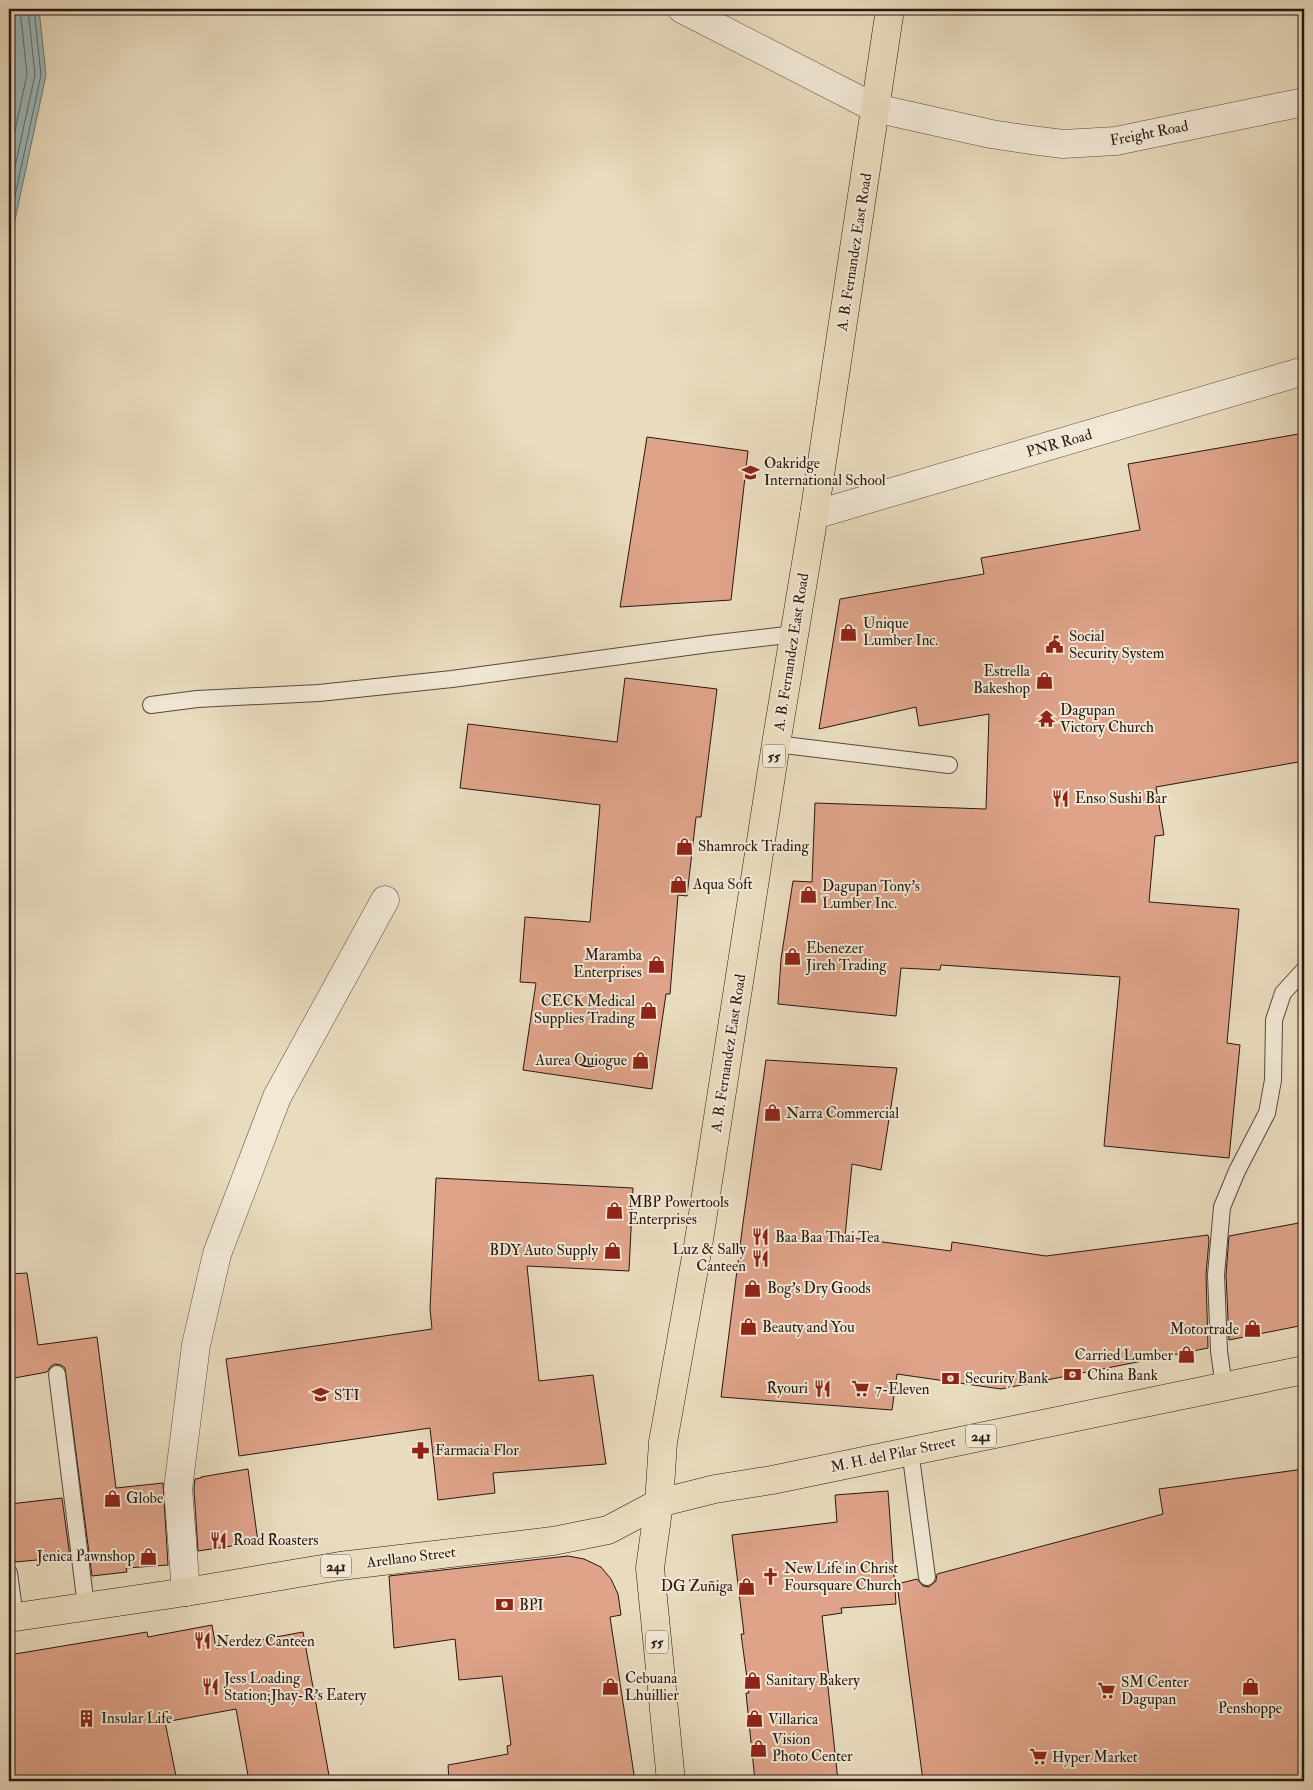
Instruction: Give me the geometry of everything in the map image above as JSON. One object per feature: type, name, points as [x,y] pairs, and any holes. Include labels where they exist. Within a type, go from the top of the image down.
[{"type":"main road","name":"A. B. Fernandez East Road","points":[[659,1503],[663,1442],[700,1236],[805,560],[814,515],[890,9]]},
{"type":"main road","name":"M. H. del Pilar Street","points":[[659,1503],[715,1489],[772,1480],[1304,1370]]},
{"type":"main road","name":"Arellano Street","points":[[12,1618],[186,1592],[340,1566],[553,1541],[608,1530],[659,1503]]},
{"type":"main road","name":"55","points":[[659,1503],[650,1568],[671,1781]]},
{"type":"street","name":"Freight Road","points":[[682,9],[875,108],[991,134],[1063,144],[1116,141],[1304,102]]},
{"type":"street","name":"PNR Road","points":[[814,515],[1304,371]]},
{"type":"street","points":[[186,1592],[178,1489],[196,1345],[217,1254],[277,1097],[385,900]]},
{"type":"lane","points":[[151,705],[203,699],[319,693],[452,679],[795,634]]},
{"type":"lane","points":[[776,744],[949,765]]},
{"type":"lane","points":[[1224,1387],[1219,1351],[1216,1275],[1222,1207],[1237,1171],[1268,1113],[1273,1080],[1274,1020],[1284,993],[1304,970]]},
{"type":"lane","points":[[57,1374],[86,1606]]},
{"type":"lane","points":[[910,1450],[927,1577]]},
{"type":"lane","points":[[9,1573],[12,1618]]},
{"type":"water","points":[[9,9],[39,9],[46,75],[9,248]]},
{"type":"building","points":[[1304,433],[1304,761],[1156,787],[1164,835],[1155,836],[1149,902],[1239,909],[1227,1043],[1240,1045],[1229,1158],[1104,1146],[1120,977],[941,965],[940,970],[901,968],[896,1016],[778,1004],[781,959],[793,881],[812,882],[815,803],[986,809],[989,714],[919,726],[916,707],[819,729],[840,599],[984,574],[981,558],[1140,530],[1128,464]]},
{"type":"building","points":[[647,437],[748,451],[731,600],[620,607]]},
{"type":"building","points":[[625,678],[717,689],[701,817],[696,817],[687,896],[678,895],[670,994],[666,994],[652,1089],[523,1070],[536,983],[520,982],[525,917],[590,922],[600,805],[460,788],[468,724],[617,742]]},
{"type":"building","points":[[766,1060],[897,1068],[881,1170],[852,1164],[845,1237],[951,1251],[952,1242],[1046,1256],[1208,1235],[1206,1275],[1208,1348],[1001,1389],[897,1374],[892,1410],[721,1397]]},
{"type":"building","points":[[436,1178],[633,1188],[629,1271],[527,1266],[539,1381],[593,1375],[606,1464],[493,1473],[495,1493],[438,1500],[430,1428],[239,1456],[226,1359],[432,1329],[430,1309]]},
{"type":"building","points":[[1304,1222],[1304,1325],[1229,1340],[1226,1275],[1229,1236]]},
{"type":"building","points":[[27,1273],[38,1345],[97,1337],[116,1488],[163,1483],[168,1565],[126,1568],[127,1572],[92,1576],[65,1368],[55,1364],[47,1372],[9,1379],[9,1274]]},
{"type":"building","points":[[248,1469],[258,1542],[198,1551],[195,1479]]},
{"type":"building","name":"SM Center Dagupan","points":[[1304,1469],[1304,1781],[923,1781],[897,1584],[917,1579],[923,1586],[929,1587],[936,1581],[937,1574],[1163,1514],[1159,1489]]},
{"type":"building","points":[[888,1491],[896,1604],[841,1608],[842,1613],[822,1616],[838,1781],[755,1781],[746,1693],[749,1693],[741,1634],[744,1634],[732,1535],[837,1522],[835,1495]]},
{"type":"building","points":[[62,1498],[70,1557],[15,1562],[10,1504]]},
{"type":"building","points":[[568,1556],[584,1559],[601,1567],[611,1579],[618,1594],[621,1615],[610,1617],[635,1781],[449,1781],[448,1765],[508,1754],[507,1746],[511,1745],[502,1676],[459,1680],[455,1639],[394,1648],[389,1576]]},
{"type":"building","points":[[212,1625],[216,1648],[303,1632],[330,1781],[249,1781],[236,1709],[165,1722],[177,1781],[9,1781],[9,1655],[147,1632],[148,1637]]},
{"type":"place","name":"Oakridge International School","points":[[750,472]]},
{"type":"place","name":"Unique Lumber Inc.","points":[[849,632]]},
{"type":"place","name":"Social Security System","points":[[1055,645]]},
{"type":"place","name":"Estrella Bakeshop","points":[[1044,680]]},
{"type":"place","name":"Dagupan Victory Church","points":[[1046,719]]},
{"type":"place","name":"Enso Sushi Bar","points":[[1061,798]]},
{"type":"place","name":"Shamrock Trading","points":[[684,846]]},
{"type":"place","name":"Aqua Soft","points":[[679,884]]},
{"type":"place","name":"Dagupan Tony's Lumber Inc.","points":[[808,895]]},
{"type":"place","name":"Ebenezer Jireh Trading","points":[[792,957]]},
{"type":"place","name":"Maramba Enterprises","points":[[656,964]]},
{"type":"place","name":"CECK Medical Supplies Trading","points":[[649,1010]]},
{"type":"place","name":"Aurea Quiogue","points":[[641,1060]]},
{"type":"place","name":"Narra Commercial","points":[[772,1113]]},
{"type":"place","name":"MBP Powertools Enterprises","points":[[614,1211]]},
{"type":"place","name":"Baa Baa Thai Tea","points":[[761,1237]]},
{"type":"place","name":"BDY Auto Supply","points":[[612,1250]]},
{"type":"place","name":"Luz & Sally Canteen","points":[[760,1258]]},
{"type":"place","name":"Bog's Dry Goods","points":[[753,1288]]},
{"type":"place","name":"Beauty and You","points":[[748,1327]]},
{"type":"place","name":"Motortrade","points":[[1253,1329]]},
{"type":"place","name":"Carried Lumber","points":[[1187,1355]]},
{"type":"place","name":"China Bank","points":[[1073,1375]]},
{"type":"place","name":"Security Bank","points":[[951,1378]]},
{"type":"place","name":"Ryouri","points":[[822,1388]]},
{"type":"place","name":"7-Eleven","points":[[861,1389]]},
{"type":"place","name":"STI","points":[[320,1395]]},
{"type":"place","name":"Farmacia Flor","points":[[421,1450]]},
{"type":"place","name":"Globe","points":[[112,1498]]},
{"type":"place","name":"Road Roasters","points":[[219,1540]]},
{"type":"place","name":"Jenica Pawnshop","points":[[149,1556]]},
{"type":"place","name":"New Life in Christ Foursquare Church","points":[[770,1577]]},
{"type":"place","name":"DG Zuñiga","points":[[747,1586]]},
{"type":"place","name":"BPI","points":[[505,1605]]},
{"type":"place","name":"Nerdez Canteen","points":[[202,1641]]},
{"type":"place","name":"Sanitary Bakery","points":[[752,1680]]},
{"type":"place","name":"Jess Loading Station;Jhay-R's Eatery","points":[[210,1687]]},
{"type":"place","name":"Cebuana Lhuillier","points":[[611,1687]]},
{"type":"place","name":"Penshoppe","points":[[1250,1687]]},
{"type":"place","name":"SM Center Dagupan","points":[[1107,1691]]},
{"type":"place","name":"Insular Life","points":[[87,1718]]},
{"type":"place","name":"Villarica","points":[[754,1719]]},
{"type":"place","name":"Vision Photo Center","points":[[758,1748]]},
{"type":"place","name":"Hyper Market","points":[[1038,1757]]}]
